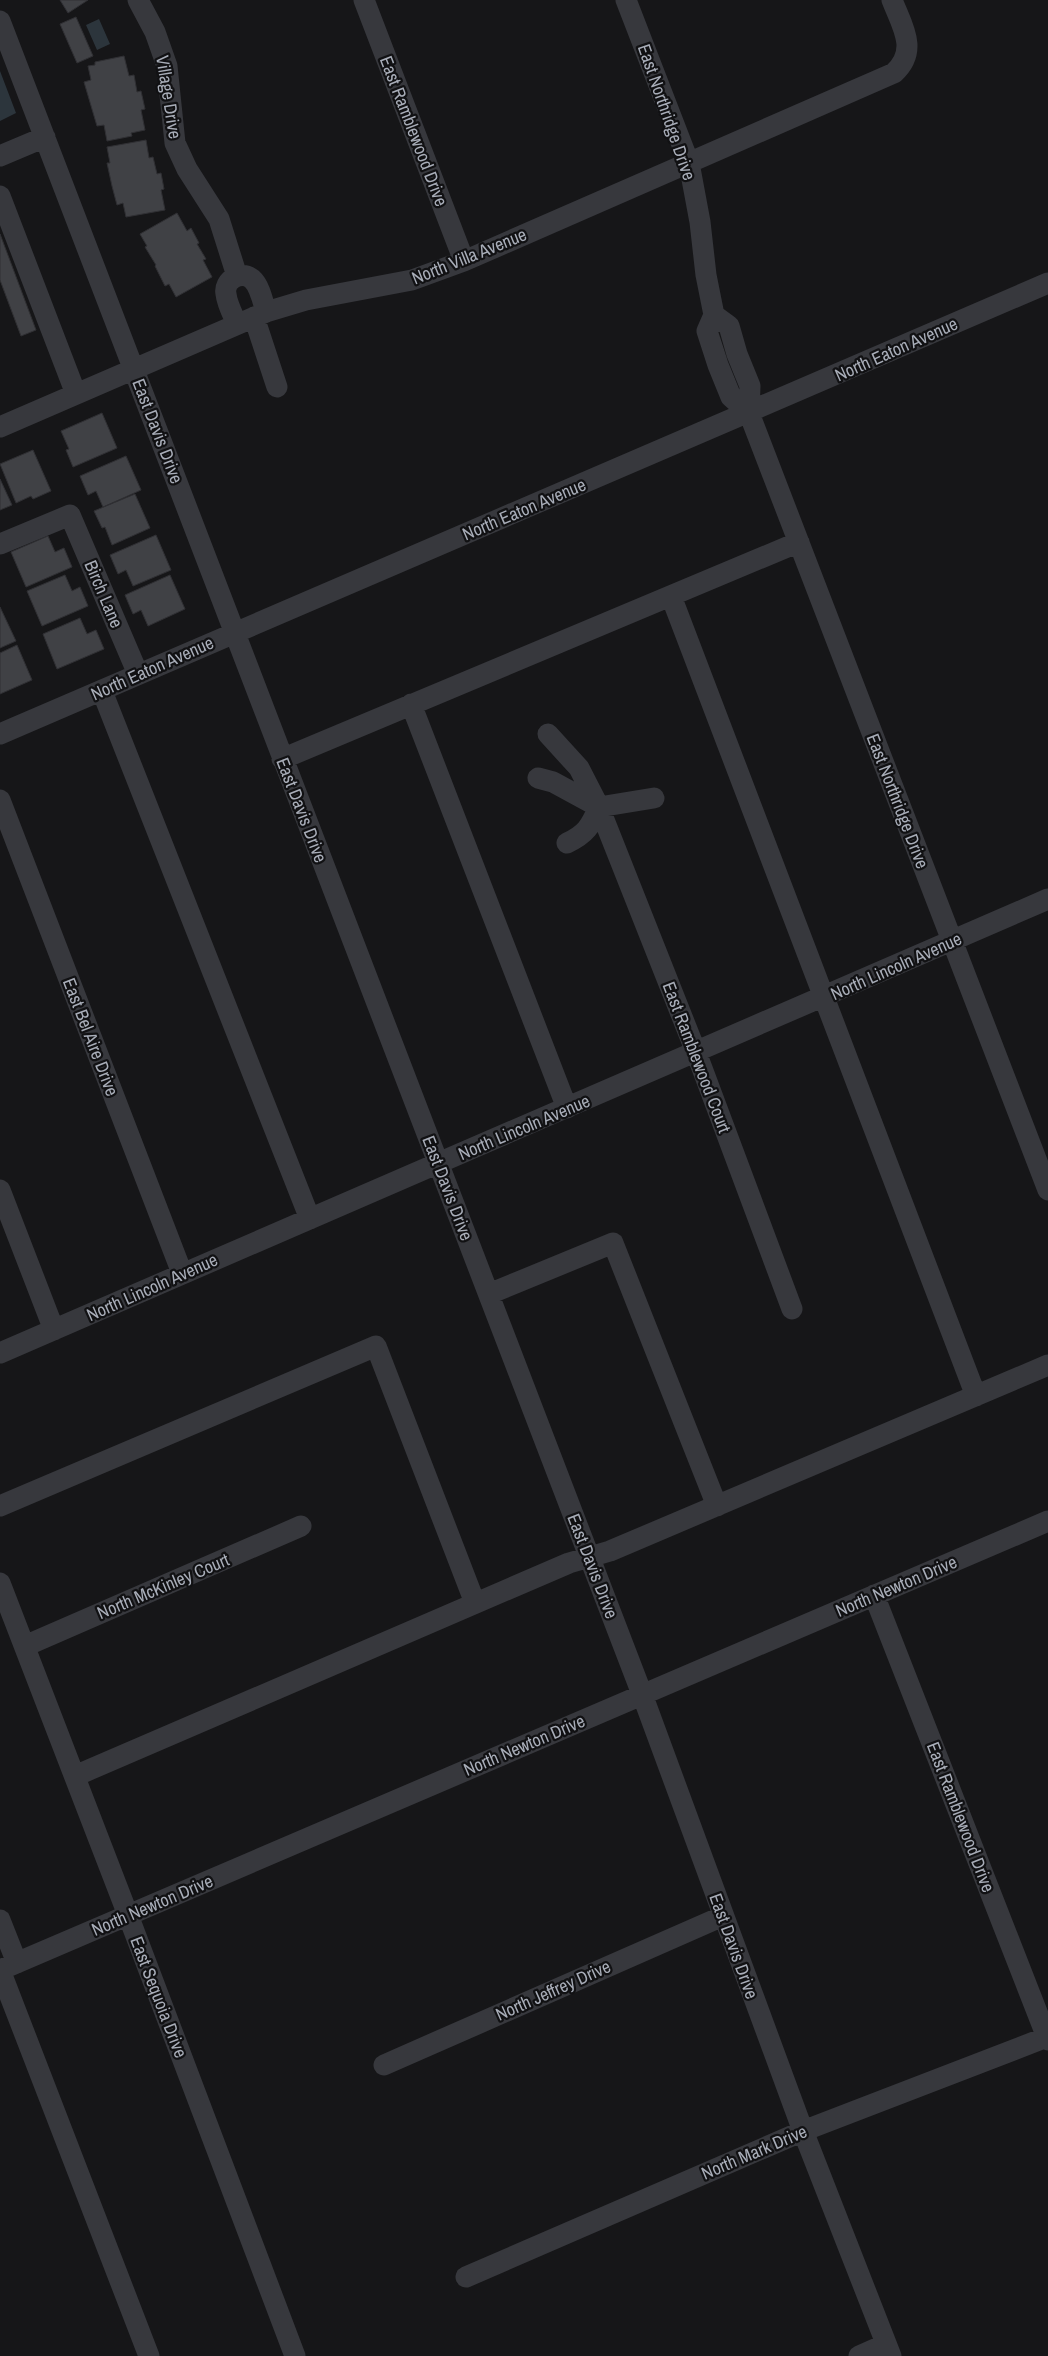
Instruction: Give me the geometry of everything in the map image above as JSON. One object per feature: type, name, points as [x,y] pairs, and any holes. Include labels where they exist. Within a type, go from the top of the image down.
[{"type":"street","name":"Village Drive","points":[[138,0],[155,32],[164,57],[176,143],[187,168],[219,219],[237,276]]},
{"type":"street","name":"East Ramblewood Drive","points":[[364,0],[464,261]]},
{"type":"street","name":"East Northridge Drive","points":[[626,0],[689,163],[714,316],[707,330],[718,365],[732,397],[749,413],[1048,1190]]},
{"type":"street","name":"North Villa Avenue","points":[[0,427],[252,318],[306,300],[412,280],[464,261],[888,75],[900,67],[906,59],[907,42],[892,0]]},
{"type":"street","name":"East Davis Drive","points":[[0,21],[642,1694],[803,2131],[889,2350]]},
{"type":"street","points":[[0,156],[45,137]]},
{"type":"street","points":[[0,196],[76,394]]},
{"type":"street","points":[[252,318],[225,292],[227,284],[237,276],[247,276],[254,280],[252,318],[277,387]]},
{"type":"street","name":"North Eaton Avenue","points":[[0,734],[1048,283]]},
{"type":"street","name":"Birch Lane","points":[[0,544],[70,515],[138,674]]},
{"type":"street","points":[[282,759],[799,542]]},
{"type":"street","points":[[670,596],[976,1396]]},
{"type":"street","points":[[102,691],[310,1219]]},
{"type":"street","points":[[411,704],[567,1108]]},
{"type":"street","name":"East Ramblewood Court","points":[[548,734],[579,768],[599,807],[696,1052],[792,1309]]},
{"type":"street","points":[[538,778],[553,782],[599,807],[654,798]]},
{"type":"street","name":"East Bel Aire Drive","points":[[0,800],[182,1273]]},
{"type":"street","points":[[566,843],[583,835],[599,807]]},
{"type":"street","name":"North Lincoln Avenue","points":[[0,1353],[1048,900]]},
{"type":"street","points":[[0,1190],[54,1330]]},
{"type":"street","points":[[489,1294],[613,1243],[717,1506]]},
{"type":"street","points":[[0,1506],[376,1346],[475,1603]]},
{"type":"street","points":[[75,1776],[569,1563],[610,1551],[1048,1365]]},
{"type":"street","name":"North Newton Drive","points":[[6,1968],[1048,1521]]},
{"type":"street","name":"North McKinley Court","points":[[25,1646],[301,1526]]},
{"type":"street","name":"East Sequoia Drive","points":[[0,1583],[295,2356]]},
{"type":"street","name":"East Ramblewood Drive","points":[[874,1595],[1048,2038]]},
{"type":"street","name":"North Jeffrey Drive","points":[[384,2065],[723,1916]]},
{"type":"street","points":[[0,1920],[6,1968],[149,2356]]},
{"type":"street","name":"North Mark Drive","points":[[466,2277],[803,2131],[1048,2038]]},
{"type":"street","points":[[859,2356],[889,2350]]},
{"type":"shaded area","points":[[99,19],[110,44],[97,50],[86,25]]},
{"type":"shaded area","points":[[0,71],[16,113],[0,121]]},
{"type":"building","points":[[60,0],[88,0],[68,13]]},
{"type":"building","points":[[76,17],[93,56],[77,63],[60,24]]},
{"type":"building","points":[[124,56],[129,76],[134,75],[137,92],[141,91],[145,109],[141,110],[145,130],[131,133],[132,136],[107,141],[104,125],[97,126],[84,82],[91,80],[88,66],[95,65],[95,62]]},
{"type":"building","points":[[146,140],[149,158],[153,157],[157,174],[161,173],[164,189],[161,190],[165,210],[126,217],[123,203],[117,205],[107,163],[110,163],[107,147]]},
{"type":"building","points":[[177,213],[187,231],[191,228],[199,243],[197,244],[206,259],[203,260],[212,277],[176,297],[169,284],[165,286],[140,234]]},
{"type":"building","points":[[0,234],[36,330],[21,336],[0,280]]},
{"type":"building","points":[[102,413],[117,448],[73,467],[66,450],[69,449],[61,431]]},
{"type":"building","points":[[33,450],[51,491],[33,499],[31,496],[16,503],[0,464]]},
{"type":"building","points":[[126,456],[141,490],[103,507],[96,491],[88,495],[80,476]]},
{"type":"building","points":[[0,479],[12,505],[0,510]]},
{"type":"building","points":[[135,494],[150,528],[112,545],[105,527],[102,528],[94,511]]},
{"type":"building","points":[[156,535],[171,570],[133,586],[126,570],[118,574],[110,555]]},
{"type":"building","points":[[48,536],[55,552],[64,548],[72,567],[26,587],[11,552]]},
{"type":"building","points":[[65,575],[72,591],[80,587],[88,606],[42,626],[27,591]]},
{"type":"building","points":[[170,575],[185,609],[148,626],[141,610],[133,614],[125,595]]},
{"type":"building","points":[[0,607],[16,641],[0,648]]},
{"type":"building","points":[[80,618],[87,634],[96,630],[104,649],[57,669],[43,634]]},
{"type":"building","points":[[17,645],[32,680],[0,694],[0,653]]}]
